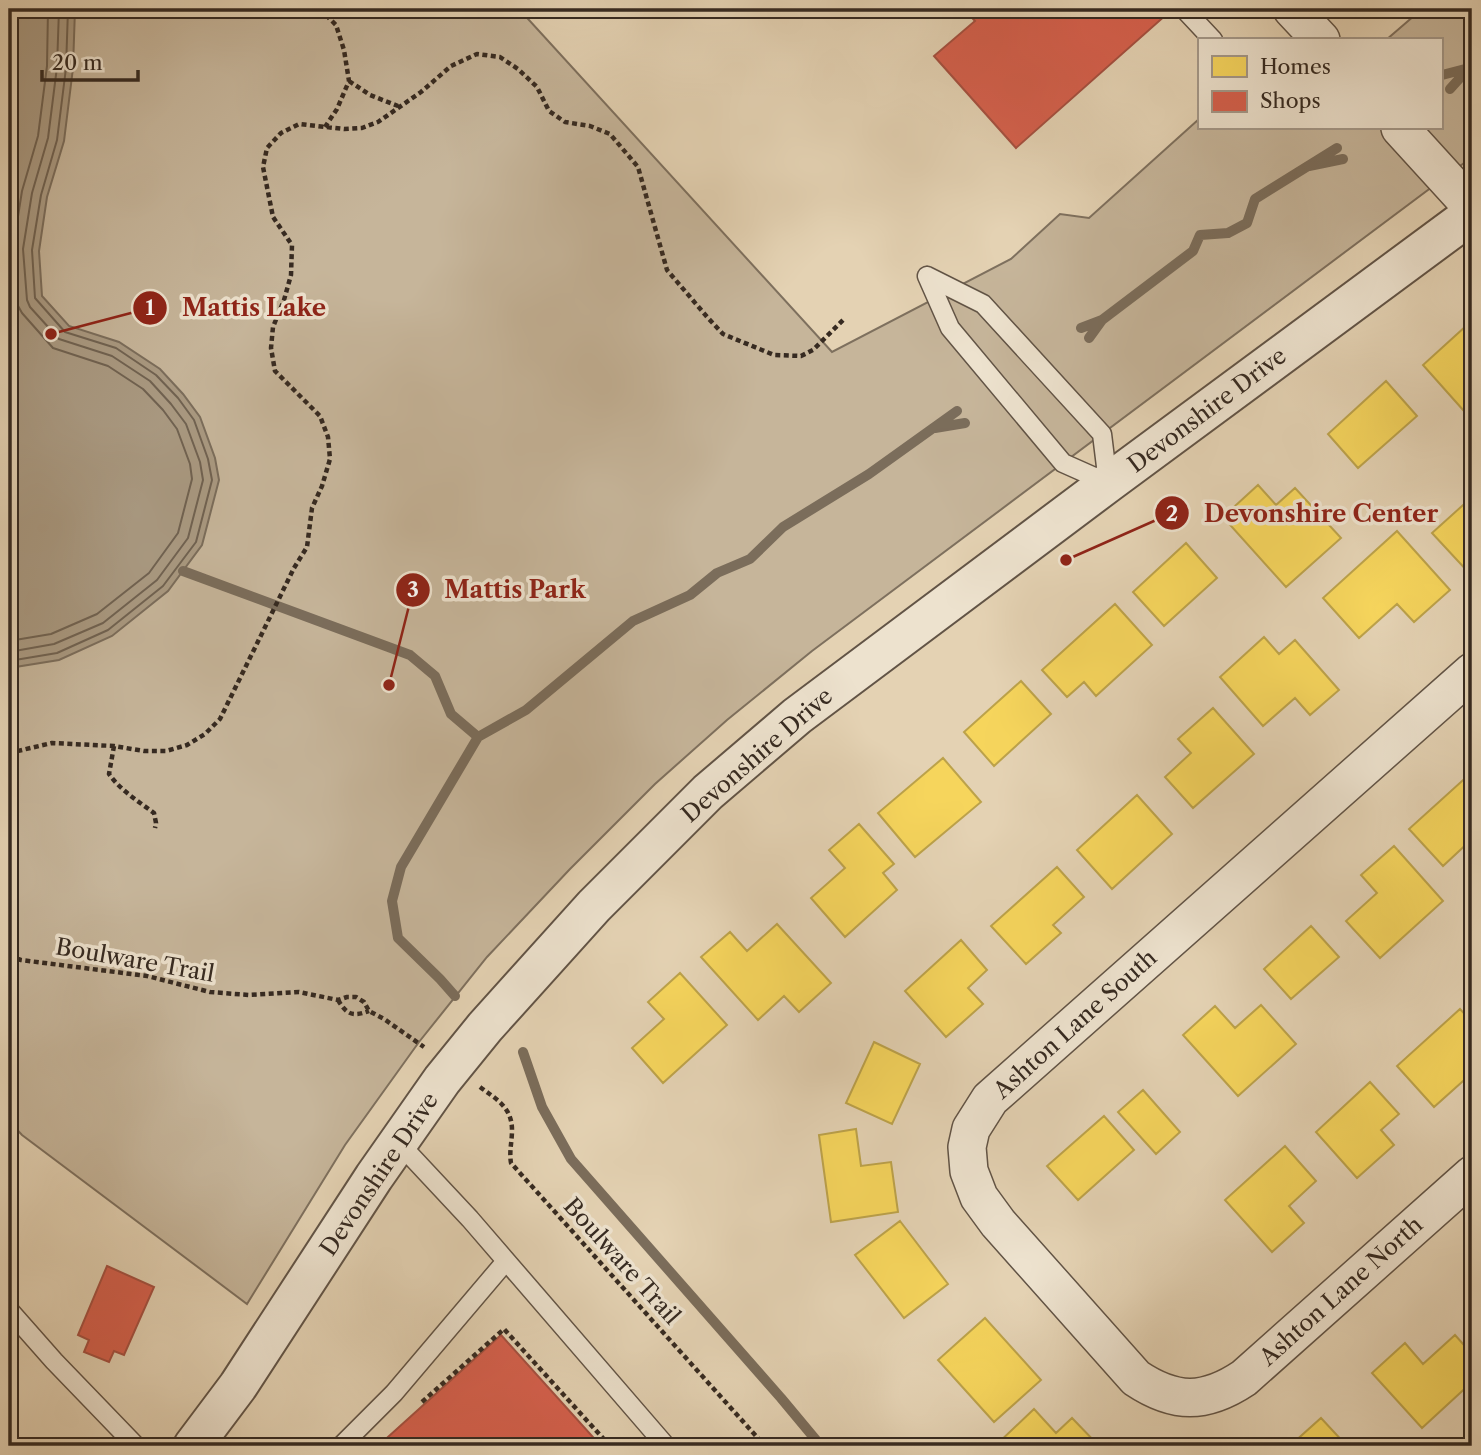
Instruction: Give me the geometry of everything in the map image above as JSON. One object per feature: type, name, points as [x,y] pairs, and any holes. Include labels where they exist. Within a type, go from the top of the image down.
[{"type":"street","points":[[1292,9],[1319,38]]},
{"type":"street","points":[[1402,130],[1472,207]]},
{"type":"street","name":"Devonshire Drive","points":[[193,1446],[238,1386],[398,1142],[442,1080],[594,906],[708,792],[797,716],[1472,214]]},
{"type":"street","name":"Ashton Lane South","points":[[1204,1397],[1172,1396],[1151,1388],[1136,1378],[998,1223],[979,1198],[969,1171],[967,1147],[971,1129],[990,1099],[1472,672]]},
{"type":"street","name":"Ashton Lane North","points":[[1204,1397],[1227,1389],[1244,1378],[1472,1175]]},
{"type":"lane","points":[[1184,9],[1211,38]]},
{"type":"lane","points":[[927,276],[984,304],[1102,434],[1108,483],[1063,463],[950,328],[927,276]]},
{"type":"lane","points":[[398,1142],[470,1219],[666,1446]]},
{"type":"lane","points":[[341,1446],[394,1393],[506,1261]]},
{"type":"lane","points":[[9,1310],[136,1446]]},
{"type":"path","points":[[320,9],[336,25],[344,50],[349,81],[337,109],[325,127]]},
{"type":"path","points":[[9,753],[52,743],[166,751],[187,746],[205,734],[220,719],[294,568],[307,547],[312,508],[330,459],[328,437],[320,416],[275,371],[271,348],[273,327],[291,275],[292,245],[273,217],[263,167],[267,148],[281,133],[299,124],[344,129],[362,128],[378,121],[421,92],[451,66],[477,54],[500,57],[537,87],[549,110],[565,122],[590,126],[610,134],[638,167],[667,270],[723,334],[774,355],[801,356],[813,351],[844,319]]},
{"type":"path","points":[[349,81],[370,95],[398,107]]},
{"type":"path","points":[[114,747],[108,774],[114,782],[154,813],[155,828]]},
{"type":"path","name":"Boulware Trail","points":[[9,956],[21,960],[148,976],[210,992],[248,995],[299,992],[338,1000],[356,998],[364,1002],[369,1011],[384,1018],[425,1047]]},
{"type":"path","name":"Boulware Trail","points":[[338,1000],[349,1013],[358,1015],[369,1011]]},
{"type":"path","name":"Boulware Trail","points":[[484,1090],[511,1115],[511,1163],[765,1446]]},
{"type":"path","points":[[413,1410],[505,1329],[610,1446]]},
{"type":"shaded area","points":[[9,9],[519,9],[832,352],[1011,259],[1060,214],[1089,218],[1198,120],[1198,130],[1442,130],[1442,38],[1388,38],[1422,9],[1472,9],[1472,157],[812,651],[727,720],[655,784],[487,957],[419,1042],[345,1145],[247,1304],[22,1135],[9,1121]]},
{"type":"water","points":[[9,9],[75,9],[73,68],[64,141],[47,197],[39,251],[42,296],[69,326],[119,342],[160,369],[200,417],[215,458],[219,480],[202,545],[168,591],[112,636],[59,660],[9,668]]},
{"type":"building: Homes","points":[[1466,326],[1472,333],[1472,420],[1423,365]]},
{"type":"building: Homes","points":[[1386,381],[1417,416],[1358,468],[1328,434]]},
{"type":"building: Homes","points":[[1258,485],[1276,505],[1295,488],[1341,538],[1286,587],[1223,517]]},
{"type":"building: Homes","points":[[1472,497],[1472,572],[1470,574],[1432,533]]},
{"type":"building: Homes","points":[[1397,531],[1450,590],[1414,622],[1397,604],[1359,638],[1323,598]]},
{"type":"building: Homes","points":[[1186,543],[1217,578],[1164,626],[1133,592]]},
{"type":"building: Homes","points":[[1115,604],[1152,645],[1096,696],[1084,682],[1067,697],[1042,670]]},
{"type":"building: Homes","points":[[1264,637],[1279,654],[1295,640],[1339,690],[1310,715],[1295,698],[1263,726],[1220,677]]},
{"type":"building: Homes","points":[[1021,681],[1051,714],[994,766],[964,732]]},
{"type":"building: Homes","points":[[1213,708],[1254,754],[1193,808],[1165,777],[1191,753],[1178,739]]},
{"type":"building: Homes","points":[[943,758],[981,802],[915,857],[878,813]]},
{"type":"building: Homes","points":[[1472,772],[1472,839],[1443,866],[1409,829]]},
{"type":"building: Homes","points":[[1137,795],[1172,834],[1112,889],[1077,850]]},
{"type":"building: Homes","points":[[859,824],[894,864],[883,873],[897,890],[845,937],[811,898],[845,868],[829,850]]},
{"type":"building: Homes","points":[[1394,846],[1443,901],[1380,958],[1346,921],[1377,893],[1361,875]]},
{"type":"building: Homes","points":[[1057,867],[1084,897],[1053,925],[1061,933],[1026,964],[991,926]]},
{"type":"building: Homes","points":[[777,924],[831,983],[799,1012],[784,996],[758,1020],[701,957],[730,932],[747,951]]},
{"type":"building: Homes","points":[[1311,926],[1339,957],[1291,999],[1264,969]]},
{"type":"building: Homes","points":[[961,940],[987,970],[968,988],[983,1004],[946,1037],[905,991]]},
{"type":"building: Homes","points":[[680,973],[727,1025],[663,1083],[632,1048],[664,1019],[648,1002]]},
{"type":"building: Homes","points":[[1261,1005],[1296,1044],[1238,1096],[1183,1035],[1215,1006],[1235,1028]]},
{"type":"building: Homes","points":[[1460,1009],[1472,1022],[1472,1073],[1434,1107],[1397,1066]]},
{"type":"building: Homes","points":[[874,1042],[920,1064],[892,1124],[846,1103]]},
{"type":"building: Homes","points":[[1370,1082],[1399,1114],[1381,1130],[1394,1145],[1357,1178],[1316,1132]]},
{"type":"building: Homes","points":[[1143,1090],[1180,1132],[1156,1154],[1118,1112]]},
{"type":"building: Homes","points":[[1104,1116],[1134,1150],[1078,1200],[1047,1166]]},
{"type":"building: Homes","points":[[856,1129],[861,1166],[891,1162],[898,1212],[831,1222],[819,1135]]},
{"type":"building: Homes","points":[[1285,1146],[1316,1181],[1289,1206],[1304,1223],[1272,1252],[1225,1200]]},
{"type":"building: Homes","points":[[900,1221],[948,1284],[904,1318],[855,1255]]},
{"type":"building: Homes","points":[[985,1318],[1041,1380],[994,1422],[938,1360]]},
{"type":"building: Homes","points":[[1455,1335],[1472,1354],[1472,1382],[1422,1428],[1372,1373],[1405,1343],[1423,1364]]},
{"type":"building: Homes","points":[[1034,1409],[1056,1433],[1072,1418],[1099,1446],[995,1446]]},
{"type":"building: Homes","points":[[1321,1418],[1347,1446],[1292,1444]]},
{"type":"building: Shops","points":[[964,9],[1162,9],[1167,14],[1016,148],[934,56],[975,21]]},
{"type":"building: Shops","points":[[107,1266],[154,1287],[124,1355],[114,1351],[109,1362],[84,1352],[89,1340],[78,1335]]},
{"type":"building: Shops","points":[[501,1335],[601,1446],[378,1446]]},
{"type":"waterway","points":[[1442,75],[1472,66]]},
{"type":"waterway","points":[[1450,89],[1468,69]]},
{"type":"waterway","points":[[1081,328],[1102,320],[1193,251],[1200,235],[1228,233],[1247,223],[1255,199],[1337,148]]},
{"type":"waterway","points":[[1309,166],[1343,159]]},
{"type":"waterway","points":[[1089,338],[1102,320]]},
{"type":"waterway","points":[[455,996],[398,938],[392,901],[401,867],[478,737],[526,710],[633,621],[690,595],[717,573],[750,559],[783,527],[869,474],[957,411]]},
{"type":"waterway","points":[[935,428],[965,423]]},
{"type":"waterway","points":[[183,571],[410,655],[435,676],[451,714],[478,737]]},
{"type":"waterway","points":[[523,1052],[542,1107],[571,1159],[821,1446]]},
{"type":"place","name":"Mattis Lake","points":[[51,334]]},
{"type":"place","name":"Devonshire Center","points":[[1066,560]]},
{"type":"place","name":"Mattis Park","points":[[389,685]]}]
